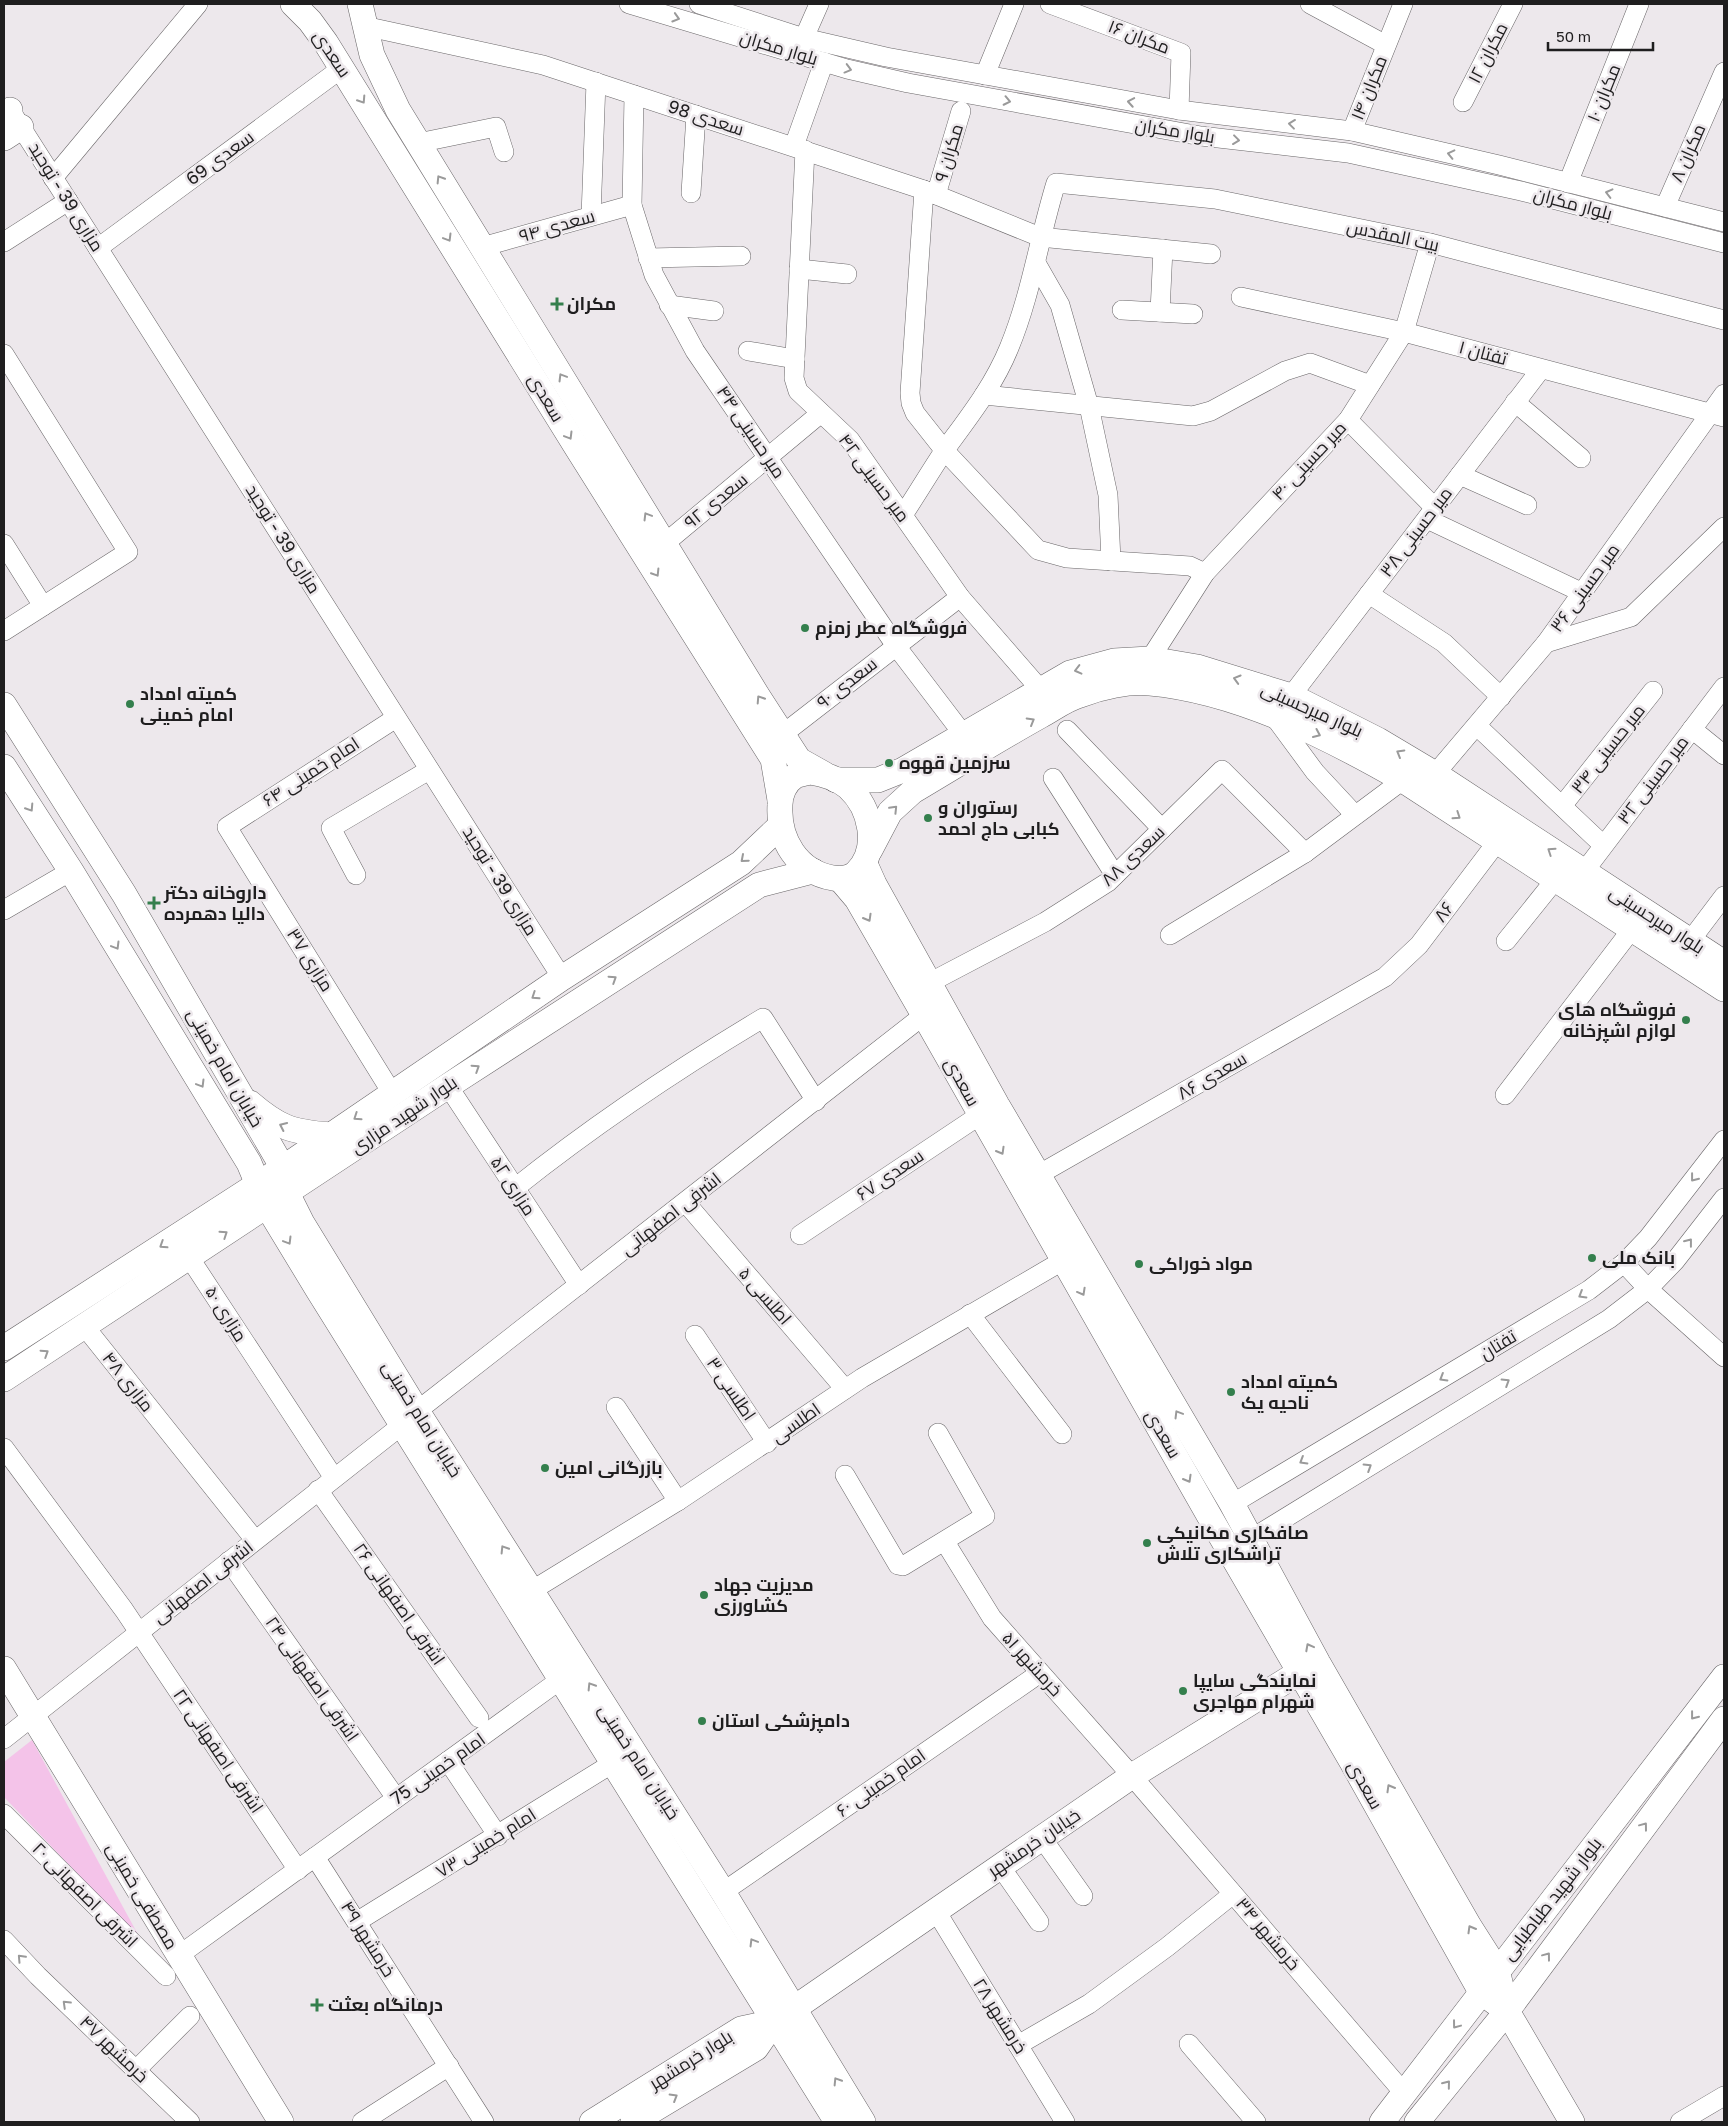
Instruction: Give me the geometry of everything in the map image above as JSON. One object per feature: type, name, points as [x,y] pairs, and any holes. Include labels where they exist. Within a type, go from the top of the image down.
[{"type":"main road","name":"سعدی","points":[[293,4],[310,21],[342,68],[577,448],[773,758],[780,800]]},
{"type":"main road","name":"سعدی","points":[[362,15],[376,63],[398,110],[664,544],[799,760],[830,777]]},
{"type":"main road","name":"بلوار میرحسینی","points":[[830,777],[878,780],[902,770],[1070,672],[1114,661],[1150,659],[1197,667],[1292,696],[1336,716],[1435,774],[1583,873],[1724,963]]},
{"type":"main road","name":"بلوار میرحسینی","points":[[867,857],[890,812],[913,791],[1079,695],[1118,685],[1149,683],[1192,690],[1273,715],[1322,736],[1403,780],[1724,989]]},
{"type":"main road","name":"خیابان امام خمینی","points":[[4,705],[124,894],[282,1168],[277,1200]]},
{"type":"main road","name":"خیابان امام خمینی","points":[[4,767],[71,871],[248,1163],[258,1183],[277,1200],[410,1418],[560,1680],[613,1764],[784,2016],[863,2122]]},
{"type":"main road","points":[[810,772],[830,777],[847,786],[862,803],[870,825],[867,857],[854,875],[840,879],[826,877],[803,864],[788,847],[780,826],[780,800],[785,786],[795,776],[810,772]]},
{"type":"main road","name":"بلوار شهید مزاری","points":[[4,1348],[282,1168],[562,978],[741,863],[780,826]]},
{"type":"main road","name":"سعدی","points":[[867,857],[874,884],[929,983],[1038,1175],[1232,1504],[1318,1663],[1469,1926],[1497,1970],[1507,2011]]},
{"type":"main road","name":"بلوار شهید مزاری","points":[[4,1380],[189,1256],[758,885],[813,871]]},
{"type":"main road","name":"سعدی","points":[[840,879],[857,899],[924,1015],[1481,1992]]},
{"type":"main road","points":[[240,1094],[270,1120],[296,1132],[330,1135]]},
{"type":"main road","name":"خیابان امام خمینی","points":[[410,1418],[531,1591],[722,1892],[837,2122]]},
{"type":"main road","name":"مصطفی خمینی","points":[[4,1669],[34,1717],[172,1966],[281,2122]]},
{"type":"main road","name":"خیابان خرمشهر","points":[[784,2016],[1132,1776],[1300,1672]]},
{"type":"main road","name":"بلوار شهید طباطبایی","points":[[1382,2122],[1724,1677]]},
{"type":"main road","name":"بلوار شهید طباطبایی","points":[[1417,2122],[1507,2011],[1724,1719]]},
{"type":"main road","points":[[1481,1992],[1507,2011],[1572,2122]]},
{"type":"main road","name":"بلوار خرمشهر","points":[[592,2122],[741,2029],[784,2016]]},
{"type":"main road","name":"بلوار خرمشهر","points":[[633,2122],[756,2048],[784,2016]]},
{"type":"street","points":[[53,178],[198,4]]},
{"type":"street","name":"بلوار مکران","points":[[629,4],[824,62],[908,83],[1201,136],[1348,153],[1521,191],[1724,243]]},
{"type":"street","name":"بلوار مکران","points":[[699,4],[804,38],[886,57],[1179,110],[1352,131],[1724,222]]},
{"type":"street","points":[[804,38],[819,4]]},
{"type":"street","points":[[985,75],[1014,4]]},
{"type":"street","name":"مکران ۱۶","points":[[1050,4],[1181,53],[1179,110]]},
{"type":"street","points":[[1310,4],[1386,45]]},
{"type":"street","name":"مکران ۱۴","points":[[1352,131],[1403,4]]},
{"type":"street","name":"مکران ۱۲","points":[[1463,102],[1513,4]]},
{"type":"street","name":"مکران ۱۰","points":[[1568,183],[1640,4]]},
{"type":"street","name":"سعدی 98","points":[[362,15],[543,65],[696,114],[930,192],[1040,237],[1211,254]]},
{"type":"street","name":"میر حسینی ۴۲","points":[[824,62],[799,148],[799,269],[794,378],[798,391],[850,440],[960,597],[1040,689]]},
{"type":"street","name":"سعدی 69","points":[[98,248],[342,68]]},
{"type":"street","name":"مکران ۸","points":[[1665,207],[1724,72]]},
{"type":"street","points":[[591,216],[596,82]]},
{"type":"street","name":"میر حسینی ۴۴","points":[[634,94],[632,205],[648,258],[669,305],[695,351],[896,646],[963,734]]},
{"type":"street","name":"مکران ۹","points":[[961,111],[930,192],[910,403],[915,413],[945,450],[1038,550],[1067,558],[1190,566],[1205,573]]},
{"type":"street","points":[[691,192],[696,114]]},
{"type":"street","name":"مزاری 39 - توحید","points":[[8,118],[68,201],[562,978]]},
{"type":"street","points":[[418,142],[496,127],[504,152]]},
{"type":"street","name":"بیت المقدس","points":[[1040,237],[1056,183],[1215,199],[1430,242],[1724,320]]},
{"type":"street","points":[[1630,219],[1636,200]]},
{"type":"street","points":[[4,242],[68,201]]},
{"type":"street","name":"سعدی ۹۴","points":[[482,247],[632,205]]},
{"type":"street","points":[[903,515],[945,450],[984,395],[1009,348],[1036,263],[1040,237]]},
{"type":"street","name":"میر حسینی ۴۰","points":[[1150,659],[1205,573],[1348,420],[1404,332],[1430,242]]},
{"type":"street","points":[[1160,312],[1163,249]]},
{"type":"street","points":[[648,258],[741,256]]},
{"type":"street","points":[[1036,263],[1060,305],[1089,406],[1108,495],[1111,561]]},
{"type":"street","points":[[799,269],[847,274]]},
{"type":"street","name":"تفتان ۱","points":[[1241,297],[1404,332],[1717,415]]},
{"type":"street","points":[[669,305],[714,311]]},
{"type":"street","points":[[1122,310],[1193,314]]},
{"type":"street","points":[[748,351],[795,359]]},
{"type":"street","points":[[4,354],[128,552],[4,632]]},
{"type":"street","points":[[984,395],[1193,416],[1211,411],[1285,370],[1310,363],[1370,386]]},
{"type":"street","name":"میر حسینی ۳۸","points":[[1292,696],[1541,369]]},
{"type":"street","name":"میر حسینی ۳۶","points":[[1435,774],[1546,643],[1717,415],[1724,394]]},
{"type":"street","points":[[1515,402],[1581,458]]},
{"type":"street","name":"سعدی ۹۲","points":[[664,544],[821,413]]},
{"type":"street","points":[[1348,420],[1431,514],[1583,593]]},
{"type":"street","points":[[1460,475],[1527,505]]},
{"type":"street","points":[[1546,643],[1631,617],[1724,527]]},
{"type":"street","points":[[4,544],[43,606]]},
{"type":"street","points":[[1369,594],[1444,643],[1501,697]]},
{"type":"street","name":"سعدی ۹۰","points":[[782,734],[960,597]]},
{"type":"street","name":"میر حسینی ۳۲","points":[[1583,873],[1724,687]]},
{"type":"street","name":"میر حسینی ۳۴","points":[[1562,806],[1653,691]]},
{"type":"street","points":[[1273,715],[1315,772],[1355,815]]},
{"type":"street","name":"امام خمینی ۶۴","points":[[227,827],[396,718]]},
{"type":"street","points":[[1477,726],[1603,845]]},
{"type":"street","points":[[1692,728],[1724,755]]},
{"type":"street","points":[[1067,730],[1162,829]]},
{"type":"street","points":[[356,875],[331,828],[430,770]]},
{"type":"street","name":"سعدی ۸۸","points":[[929,983],[1045,922],[1108,882],[1222,770],[1305,853]]},
{"type":"street","points":[[1053,778],[1115,875]]},
{"type":"street","points":[[1170,935],[1305,853],[1403,780]]},
{"type":"street","name":"مزاری ۳۷","points":[[227,827],[392,1093]]},
{"type":"street","name":"۸۶","points":[[1385,977],[1419,945],[1497,842]]},
{"type":"street","points":[[4,910],[71,871]]},
{"type":"street","points":[[1506,942],[1555,880]]},
{"type":"street","points":[[1690,942],[1724,896]]},
{"type":"street","points":[[1505,1095],[1632,929]]},
{"type":"street","name":"سعدی ۸۶","points":[[1038,1175],[1385,977]]},
{"type":"street","name":"اشرفی اصفهانی","points":[[4,1739],[924,1015]]},
{"type":"street","points":[[515,1188],[573,1142],[680,1068],[763,1018],[816,1101]]},
{"type":"street","name":"مزاری ۵۲","points":[[448,1086],[579,1285]]},
{"type":"street","name":"سعدی ۶۷","points":[[800,1235],[980,1115]]},
{"type":"street","name":"تفتان","points":[[1232,1504],[1589,1290],[1624,1263],[1648,1238],[1724,1140]]},
{"type":"street","name":"تفتان","points":[[1252,1539],[1609,1319],[1648,1289],[1675,1261],[1724,1198]]},
{"type":"street","name":"اطلسی ۵","points":[[686,1203],[845,1389]]},
{"type":"street","name":"مزاری ۵۰","points":[[189,1256],[334,1478]]},
{"type":"street","name":"اطلسی","points":[[531,1591],[678,1501],[845,1389],[1064,1260]]},
{"type":"street","points":[[1624,1263],[1648,1289],[1724,1357]]},
{"type":"street","points":[[970,1314],[1062,1434]]},
{"type":"street","name":"مزاری ۴۸","points":[[85,1327],[255,1540]]},
{"type":"street","name":"اطلسی ۳","points":[[695,1335],[767,1443]]},
{"type":"street","points":[[616,1407],[678,1501]]},
{"type":"street","points":[[845,1475],[898,1564],[903,1566],[946,1542],[985,1516],[938,1433]]},
{"type":"street","name":"اشرفی اصفهانی ۲۲","points":[[4,1448],[124,1610],[298,1870]]},
{"type":"street","name":"اشرفی اصفهانی ۲۶","points":[[318,1490],[479,1718]]},
{"type":"street","name":"خرمشهر ۵۱","points":[[946,1542],[992,1618],[1132,1776]]},
{"type":"street","name":"اشرفی اصفهانی ۲۴","points":[[229,1561],[396,1798]]},
{"type":"street","name":"امام خمینی ۶۰","points":[[722,1892],[1040,1674]]},
{"type":"street","name":"امام خمینی 75","points":[[172,1966],[315,1857],[560,1680]]},
{"type":"street","points":[[448,1761],[498,1836]]},
{"type":"street","name":"امام خمینی ۷۳","points":[[358,1921],[613,1764]]},
{"type":"street","name":"خرمشهر ۳۴","points":[[1132,1776],[1404,2093]]},
{"type":"street","name":"اشرفی اصفهانی ۲۰","points":[[4,1814],[172,1966]]},
{"type":"street","points":[[1042,1838],[1083,1896]]},
{"type":"street","name":"خرمشهر ۴۹","points":[[315,1857],[358,1921],[484,2122]]},
{"type":"street","points":[[1000,1866],[1039,1922]]},
{"type":"street","points":[[1018,2045],[1089,2004],[1167,1947],[1234,1894]]},
{"type":"street","name":"خرمشهر ۲۸","points":[[936,1911],[1065,2122]]},
{"type":"street","name":"خرمشهر ۴۷","points":[[4,1940],[38,1976],[190,2122]]},
{"type":"street","points":[[136,2070],[190,2016]]},
{"type":"street","points":[[1189,2044],[1256,2122]]},
{"type":"street","points":[[362,2122],[449,2066]]},
{"type":"street","points":[[1690,2120],[1724,2098]]},
{"type":"shaded area","points":[[32,1740],[141,1940],[4,1797],[4,1762]]},
{"type":"place","name":"مکران","points":[[557,304]]},
{"type":"place","name":"فروشگاه عطر زمزم","points":[[805,628]]},
{"type":"place","name":"کمیته امداد امام خمینی","points":[[130,704]]},
{"type":"place","name":"سرزمین قهوه","points":[[889,763]]},
{"type":"place","name":"رستوران و کبابی حاج احمد","points":[[928,818]]},
{"type":"place","name":"داروخانه دکتر دالیا دهمرده","points":[[154,903]]},
{"type":"place","name":"فروشگاه های لوازم اشپزخانه","points":[[1686,1020]]},
{"type":"place","name":"بانک ملی","points":[[1592,1258]]},
{"type":"place","name":"مواد خوراکی","points":[[1139,1264]]},
{"type":"place","name":"کمیته امداد ناحیه یک","points":[[1231,1392]]},
{"type":"place","name":"بازرگانی امین","points":[[545,1468]]},
{"type":"place","name":"صافکاری مکانیکی تراشکاری تلاش","points":[[1147,1543]]},
{"type":"place","name":"مدیزیت جهاد کشاورزی","points":[[704,1595]]},
{"type":"place","name":"نمایندگی سایپا شهرام مهاجری","points":[[1183,1691]]},
{"type":"place","name":"دامپزشکی استان","points":[[702,1721]]},
{"type":"place","name":"درمانگاه بعثت","points":[[317,2005]]}]
